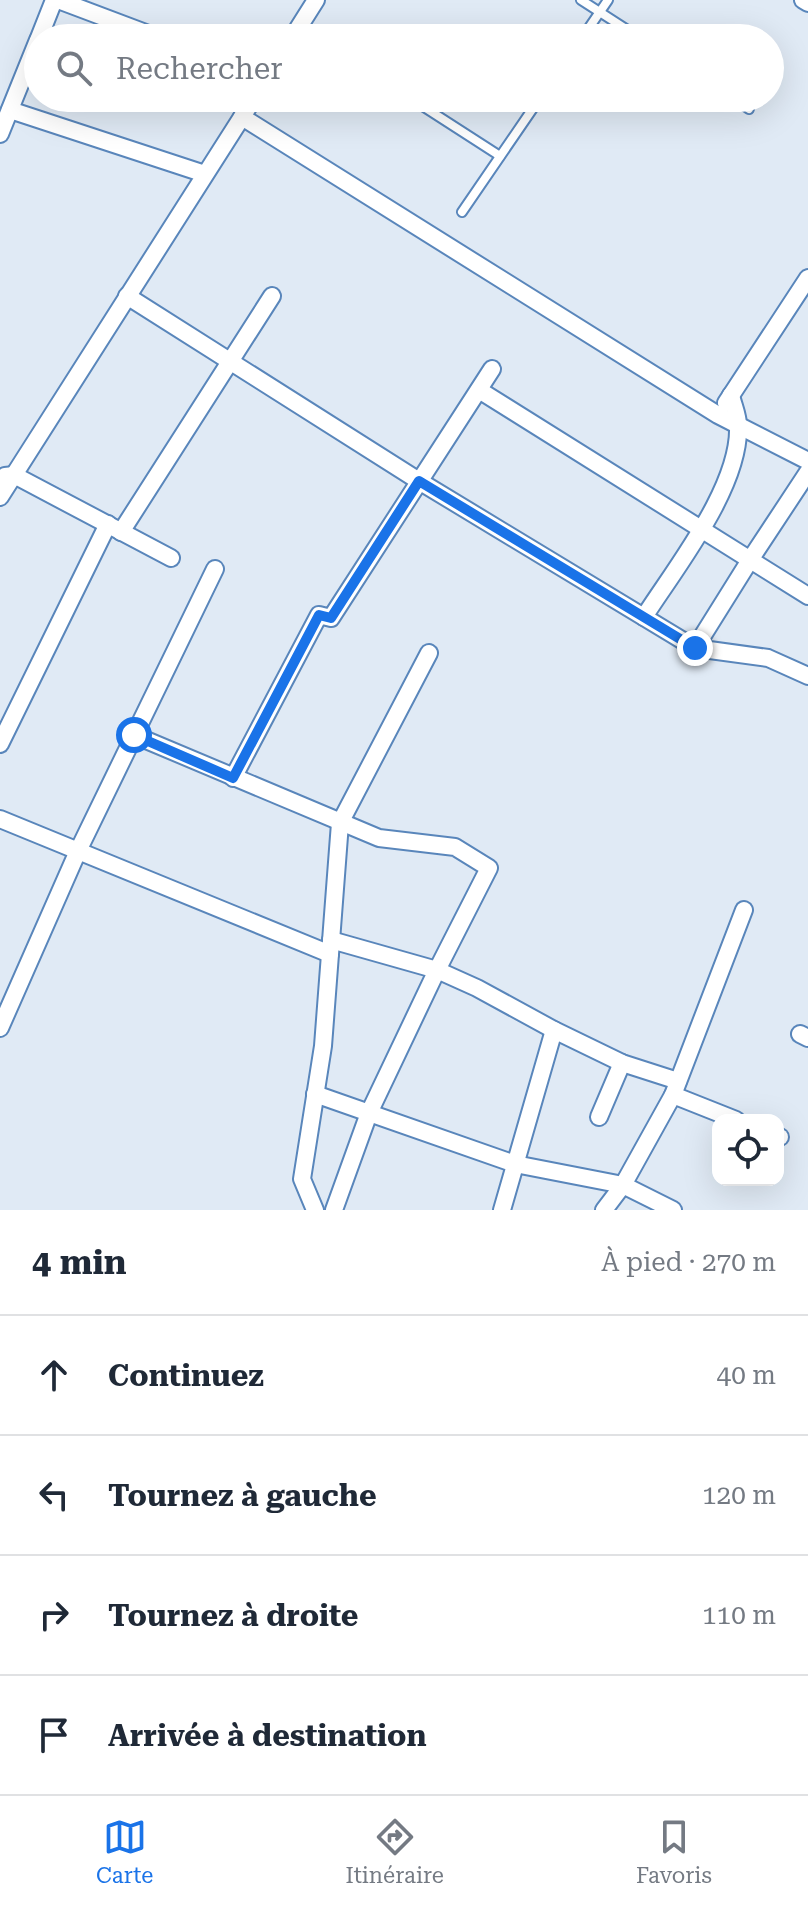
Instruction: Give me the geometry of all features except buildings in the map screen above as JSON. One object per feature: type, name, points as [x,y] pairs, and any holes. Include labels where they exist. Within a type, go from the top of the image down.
[{"type":"street","points":[[45,24],[56,0],[121,24]]},
{"type":"street","points":[[301,24],[316,0]]},
{"type":"street","points":[[0,134],[24,74]]},
{"type":"street","points":[[10,110],[205,174]]},
{"type":"street","points":[[0,497],[7,476],[245,112]]},
{"type":"street","points":[[242,117],[718,415],[808,461]]},
{"type":"street","points":[[718,415],[801,305],[808,278]]},
{"type":"street","points":[[127,296],[419,481],[695,648],[768,658],[808,676]]},
{"type":"street","points":[[0,744],[114,528],[272,296]]},
{"type":"street","points":[[233,778],[319,615],[331,618],[492,369]]},
{"type":"street","points":[[479,390],[808,596]]},
{"type":"street","points":[[644,617],[712,513],[728,480],[738,425],[731,395]]},
{"type":"street","points":[[695,648],[808,472]]},
{"type":"street","points":[[7,476],[171,558]]},
{"type":"street","points":[[0,1028],[78,851],[215,569]]},
{"type":"street","points":[[315,1210],[302,1179],[323,1046],[340,823],[429,653]]},
{"type":"street","points":[[134,735],[379,838],[455,847],[489,868],[369,1113],[334,1210]]},
{"type":"street","points":[[0,819],[331,947],[437,970],[725,1114]]},
{"type":"street","points":[[604,1210],[623,1185],[676,1088],[744,910]]},
{"type":"street","points":[[502,1210],[554,1030]]},
{"type":"street","points":[[599,1117],[622,1063]]},
{"type":"street","points":[[315,1094],[515,1164],[623,1185],[673,1210]]},
{"type":"lane","points":[[581,0],[618,24]]},
{"type":"lane","points":[[592,24],[608,0]]},
{"type":"lane","points":[[432,112],[500,156]]},
{"type":"lane","points":[[462,212],[530,112]]},
{"type":"route","points":[[134,735],[233,778],[319,615],[331,618],[419,481],[695,648]]}]
